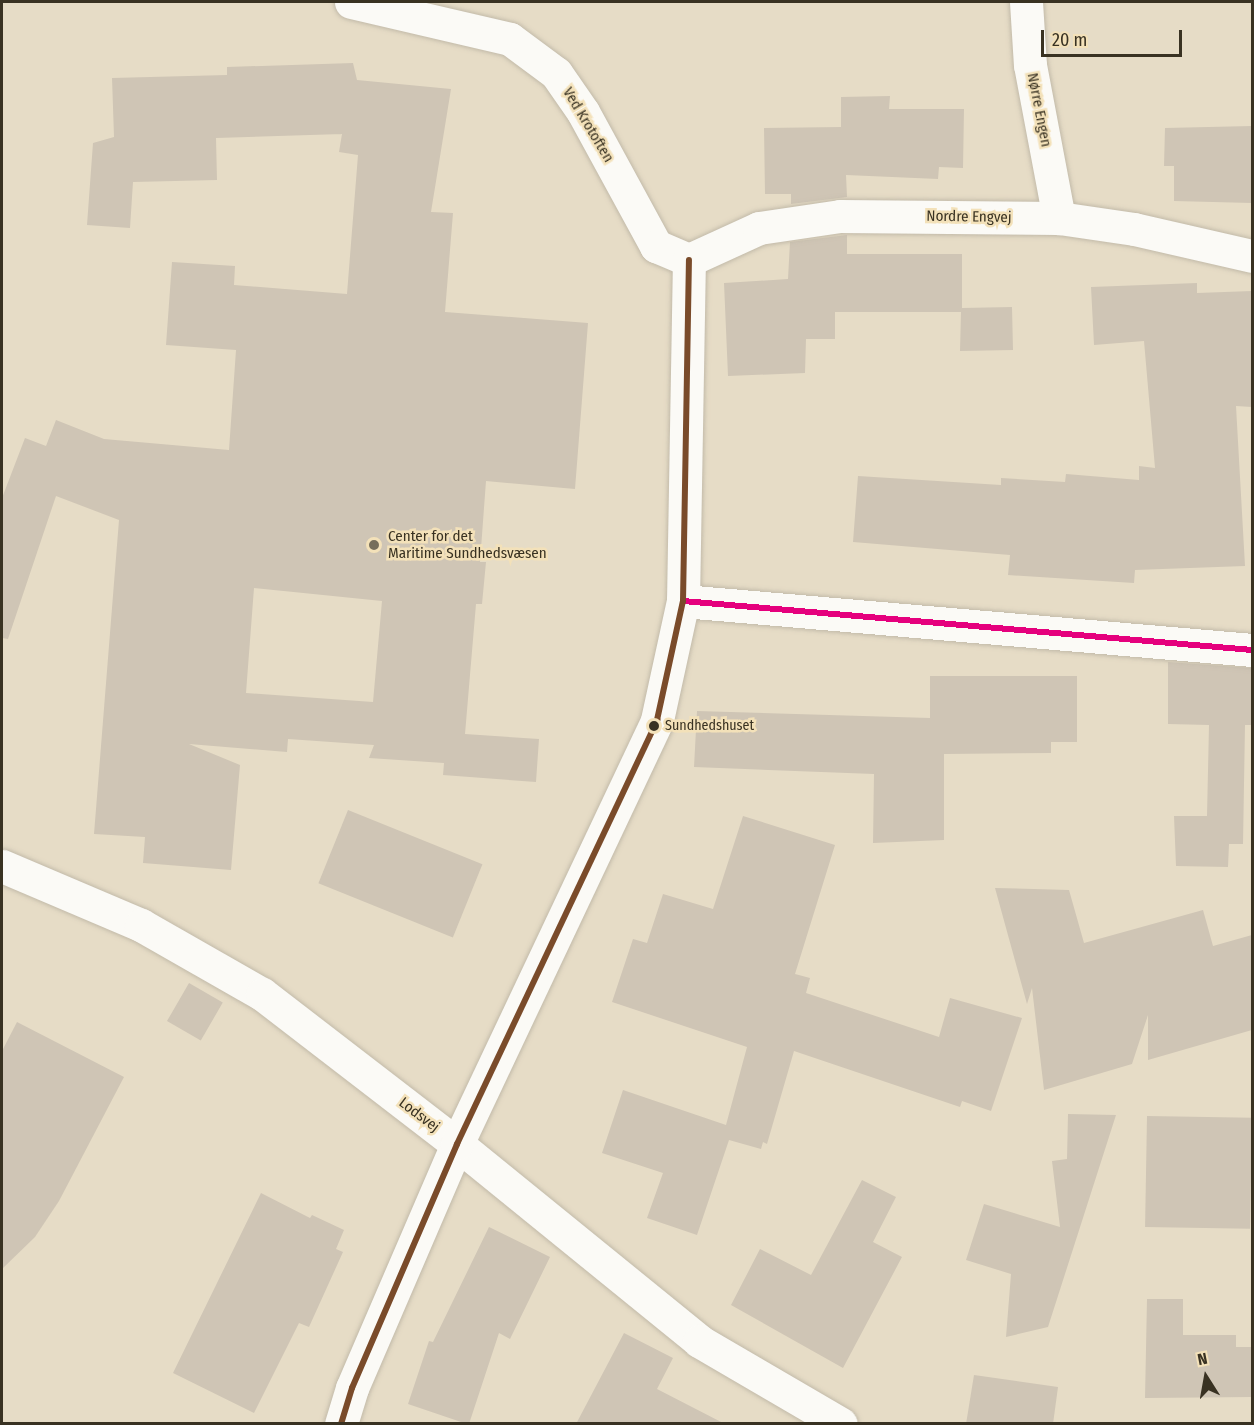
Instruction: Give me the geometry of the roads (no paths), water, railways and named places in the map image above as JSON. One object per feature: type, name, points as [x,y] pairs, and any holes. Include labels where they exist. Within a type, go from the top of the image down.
[{"type":"street","name":"Ved Krotoften","points":[[351,2],[510,39],[556,73],[583,112],[656,246],[689,260]]},
{"type":"street","name":"Nørre Engen","points":[[1026,2],[1030,65],[1059,218]]},
{"type":"street","name":"Nordre Engvej","points":[[689,260],[759,228],[800,220],[840,216],[1059,218],[1134,229],[1252,256]]},
{"type":"street","points":[[340,1424],[352,1388],[457,1144],[657,720],[682,601],[689,260]]},
{"type":"street","points":[[682,601],[1252,650]]},
{"type":"street","name":"Lodsvej","points":[[2,866],[141,925],[261,994],[457,1144],[699,1341],[841,1424]]},
{"type":"place","name":"Center for det Maritime Sundhedsvæsen","points":[[374,545]]},
{"type":"place","name":"Sundhedshuset","points":[[654,726]]}]
